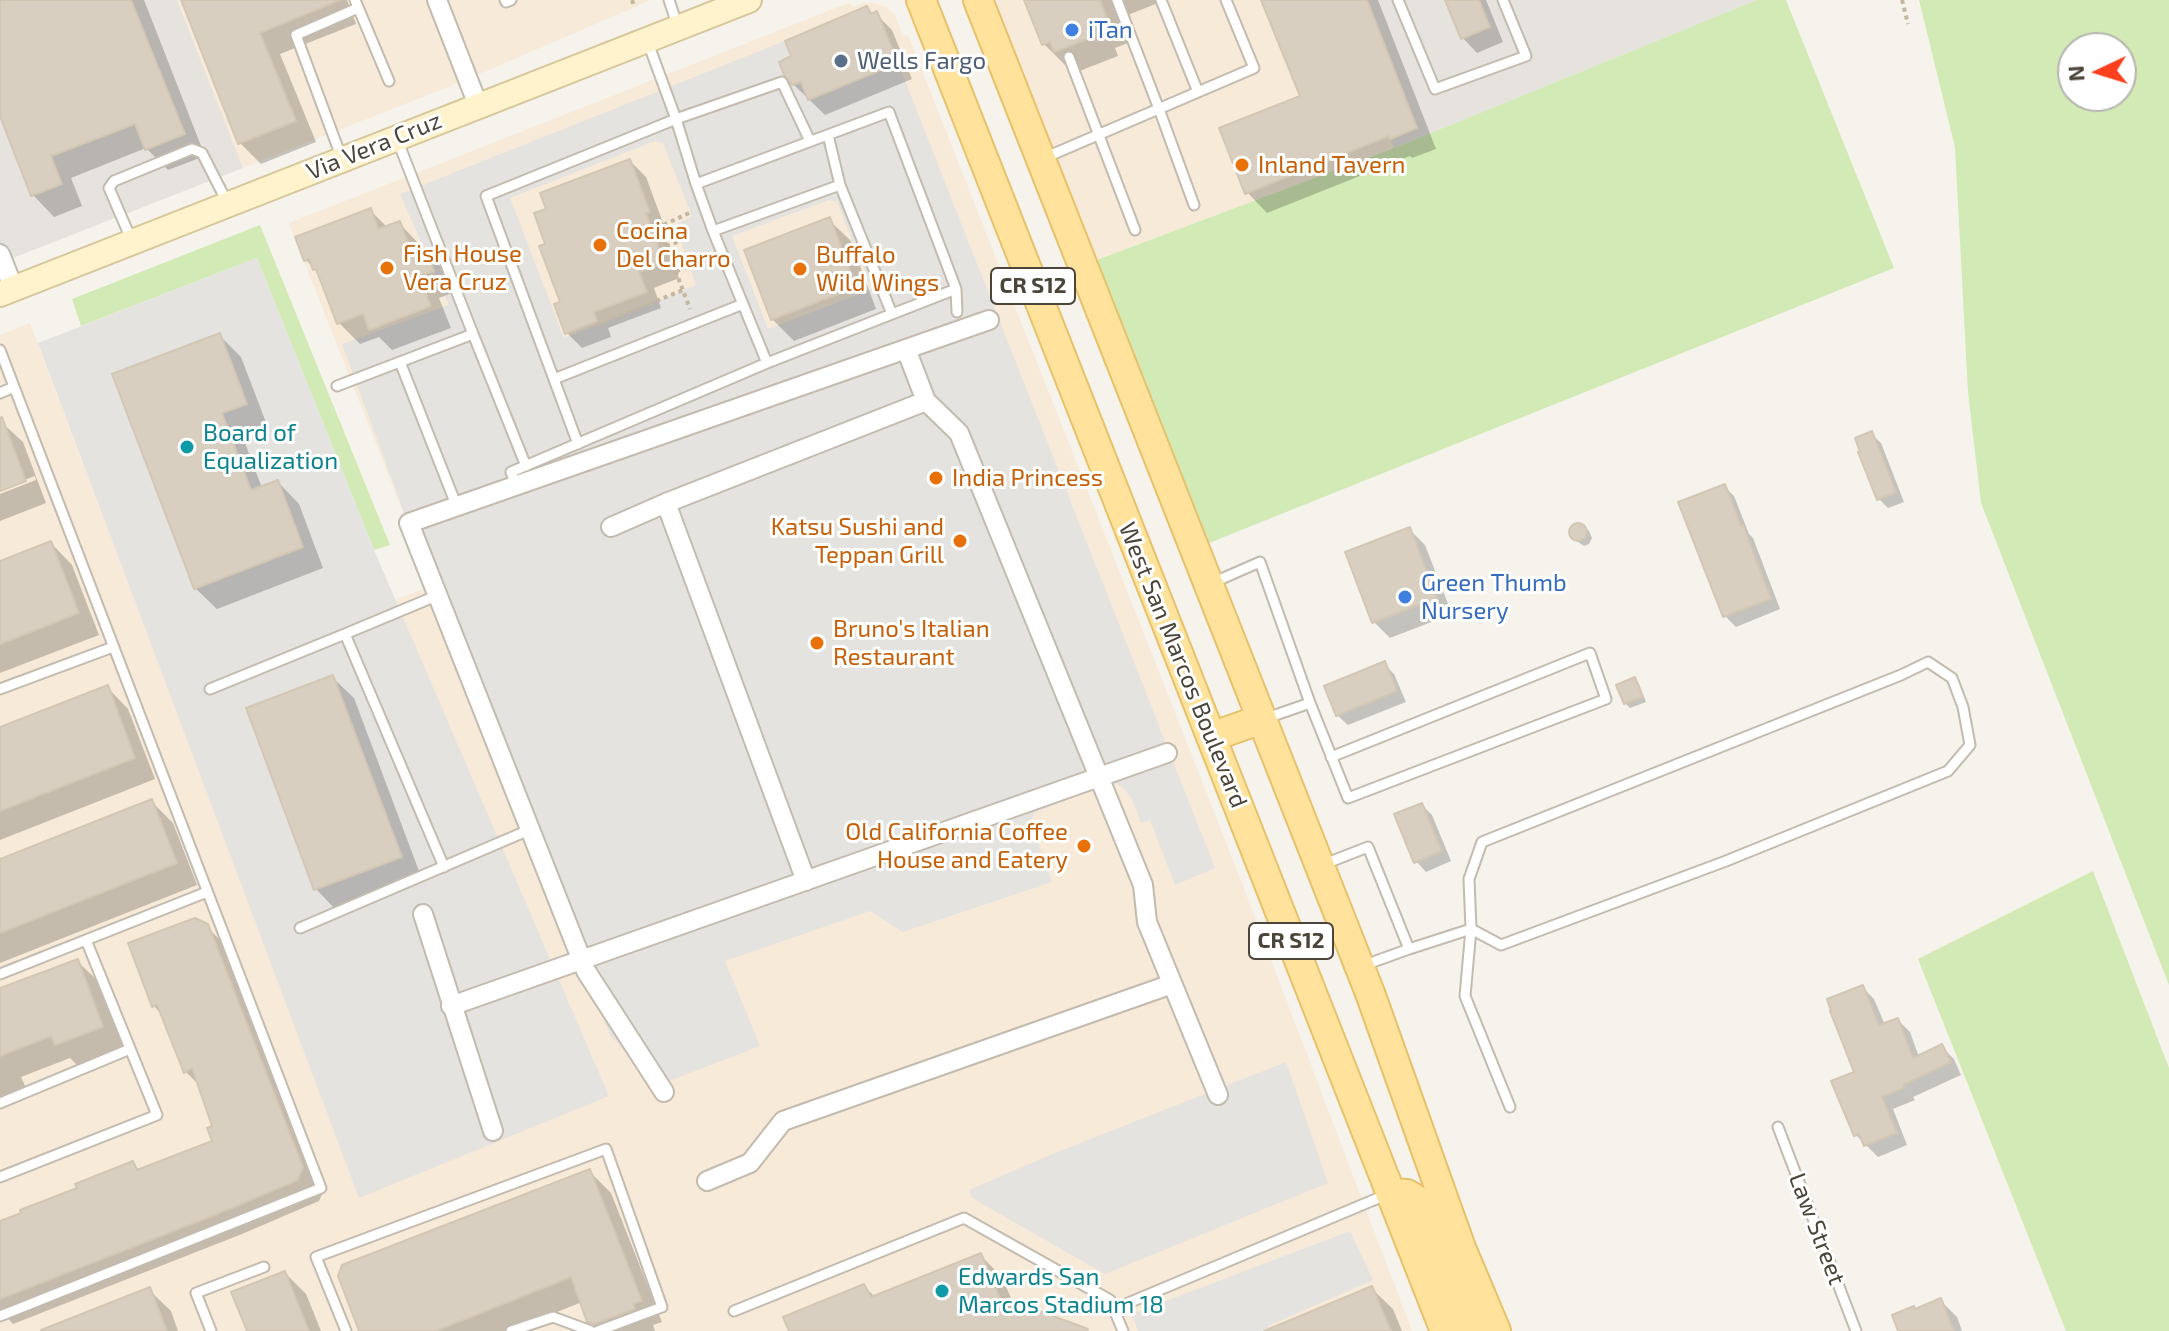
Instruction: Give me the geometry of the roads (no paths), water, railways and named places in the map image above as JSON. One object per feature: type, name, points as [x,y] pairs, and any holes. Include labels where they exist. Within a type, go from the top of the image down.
[{"type":"main road","name":"Via Vera Cruz","points":[[7,292],[749,0]]},
{"type":"main road","name":"West San Marcos Boulevard","points":[[921,0],[1445,1331]]},
{"type":"main road","name":"CR S12","points":[[978,0],[1320,866],[1461,1248],[1496,1331]]},
{"type":"main road","points":[[1211,737],[1262,719]]},
{"type":"main road","points":[[1390,1193],[1407,1194],[1419,1201],[1471,1331]]},
{"type":"street","points":[[437,0],[478,105]]},
{"type":"street","points":[[0,254],[7,292]]},
{"type":"street","points":[[664,1092],[581,960],[409,523],[989,320]]},
{"type":"street","points":[[906,349],[926,401],[959,433],[1143,885],[1147,922],[1218,1095]]},
{"type":"street","points":[[611,527],[926,401]]},
{"type":"street","points":[[666,503],[806,881]]},
{"type":"street","points":[[451,1006],[1167,753]]},
{"type":"street","points":[[423,914],[493,1131]]},
{"type":"street","points":[[707,1181],[750,1163],[783,1121],[1172,984]]},
{"type":"lane","points":[[669,0],[679,27]]},
{"type":"lane","points":[[1117,0],[1194,205]]},
{"type":"lane","points":[[1161,0],[1198,92]]},
{"type":"lane","points":[[1041,159],[1254,68],[1226,0]]},
{"type":"lane","points":[[1398,0],[1435,89],[1526,56],[1503,0]]},
{"type":"lane","points":[[342,159],[296,35],[357,4],[389,81]]},
{"type":"lane","points":[[647,40],[713,231],[767,363]]},
{"type":"lane","points":[[1069,57],[1135,230]]},
{"type":"lane","points":[[578,444],[486,196],[676,119],[782,82],[810,141]]},
{"type":"lane","points":[[696,184],[889,112],[956,289],[957,312]]},
{"type":"lane","points":[[828,135],[840,185],[892,314]]},
{"type":"lane","points":[[397,137],[526,466]]},
{"type":"lane","points":[[132,242],[109,188],[114,181],[192,149],[202,153],[228,204]]},
{"type":"lane","points":[[713,231],[840,185]]},
{"type":"lane","points":[[516,486],[511,472],[767,363],[956,289]]},
{"type":"lane","points":[[554,379],[743,304]]},
{"type":"lane","points":[[337,386],[473,334]]},
{"type":"lane","points":[[0,350],[321,1188],[0,1316]]},
{"type":"lane","points":[[400,362],[457,507]]},
{"type":"lane","points":[[0,393],[14,387]]},
{"type":"lane","points":[[1209,584],[1260,562],[1310,703],[1331,757],[1348,798],[1606,699],[1590,653],[1331,757]]},
{"type":"lane","points":[[210,689],[436,596]]},
{"type":"lane","points":[[345,634],[444,867]]},
{"type":"lane","points":[[0,689],[113,647]]},
{"type":"lane","points":[[1359,967],[1471,929],[1501,945],[1726,861],[1948,771],[1970,745],[1963,707],[1952,678],[1928,662],[1482,842],[1469,879],[1471,929],[1465,996],[1510,1107]]},
{"type":"lane","points":[[1262,719],[1310,703]]},
{"type":"lane","points":[[300,928],[529,830]]},
{"type":"lane","points":[[1320,866],[1368,847],[1409,949]]},
{"type":"lane","points":[[0,974],[207,892]]},
{"type":"lane","points":[[0,1177],[157,1115],[86,940]]},
{"type":"lane","points":[[0,1103],[130,1049]]},
{"type":"lane","name":"Law Street","points":[[1778,1127],[1856,1331]]},
{"type":"lane","points":[[346,1331],[316,1257],[606,1149],[662,1307],[598,1331]]},
{"type":"lane","points":[[1114,1309],[1390,1193]]},
{"type":"lane","points":[[734,1311],[964,1218],[1110,1300],[1123,1331]]},
{"type":"lane","points":[[211,1331],[196,1293],[264,1267]]},
{"type":"lane","points":[[511,1331],[553,1317],[591,1331]]},
{"type":"place","name":"iTan","points":[[1072,30]]},
{"type":"place","name":"Wells Fargo","points":[[841,61]]},
{"type":"place","name":"Inland Tavern","points":[[1242,165]]},
{"type":"place","name":"Cocina Del Charro","points":[[600,245]]},
{"type":"place","name":"Fish House Vera Cruz","points":[[387,268]]},
{"type":"place","name":"Buffalo Wild Wings","points":[[800,269]]},
{"type":"place","name":"Board of Equalization","points":[[187,447]]},
{"type":"place","name":"India Princess","points":[[936,478]]},
{"type":"place","name":"Katsu Sushi and Teppan Grill","points":[[960,541]]},
{"type":"place","name":"Green Thumb Nursery","points":[[1405,597]]},
{"type":"place","name":"Bruno's Italian Restaurant","points":[[817,643]]},
{"type":"place","name":"Old California Coffee House and Eatery","points":[[1084,846]]},
{"type":"place","name":"Edwards San Marcos Stadium 18","points":[[942,1291]]}]
